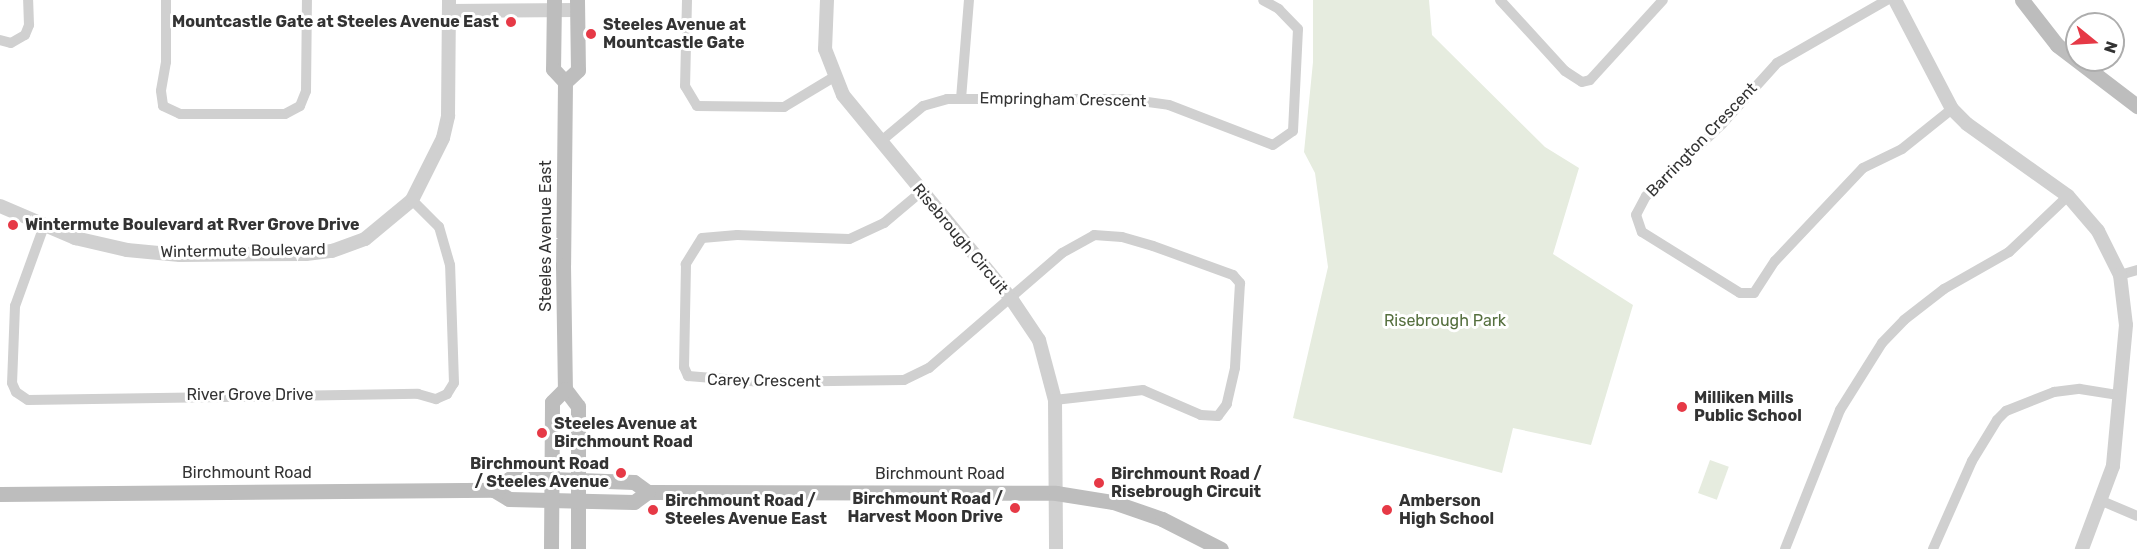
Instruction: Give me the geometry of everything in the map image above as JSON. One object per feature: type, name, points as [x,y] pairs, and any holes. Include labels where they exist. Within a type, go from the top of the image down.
[{"type":"main road","points":[[2022,0],[2057,45],[2137,106]]},
{"type":"main road","name":"Steeles Avenue East","points":[[554,5],[553,69],[566,82]]},
{"type":"main road","name":"Steeles Avenue East","points":[[577,5],[578,70],[566,82],[565,389],[578,406],[580,480],[578,549]]},
{"type":"main road","name":"Steeles Avenue East","points":[[550,549],[552,402],[565,389]]},
{"type":"main road","name":"Birchmount Road","points":[[494,490],[509,479],[552,479],[634,482],[648,492],[1056,493],[1113,502],[1154,516],[1221,549]]},
{"type":"main road","name":"Birchmount Road","points":[[0,494],[494,490],[509,500],[634,502],[648,492]]},
{"type":"street","points":[[0,40],[11,43],[25,35],[29,25],[28,0]]},
{"type":"street","points":[[166,0],[166,62],[161,91],[163,106],[180,114],[285,114],[300,106],[306,91],[307,0]]},
{"type":"street","points":[[687,0],[685,86],[697,106],[784,107],[834,77]]},
{"type":"street","name":"Risebrough Circuit","points":[[827,0],[825,48],[834,77],[855,113],[1012,300],[1039,340],[1055,400],[1056,549]]},
{"type":"street","name":"Empringham Crescent","points":[[961,99],[969,0]]},
{"type":"street","name":"Empringham Crescent","points":[[879,142],[923,106],[961,99],[1149,100],[1273,145],[1293,131],[1298,29],[1279,9],[1263,0]]},
{"type":"street","points":[[1500,0],[1565,71],[1582,82],[1590,80],[1663,0]]},
{"type":"street","name":"Barrington Crescent","points":[[1887,0],[1777,63],[1722,124],[1646,196],[1636,215],[1642,232],[1740,293],[1754,293],[1775,261],[1863,168],[1902,149],[1952,108]]},
{"type":"street","points":[[1895,0],[1952,108],[1967,124],[2068,196],[2098,231],[2120,275],[2126,325],[2113,466],[2102,501],[2082,549]]},
{"type":"street","points":[[449,6],[577,5]]},
{"type":"street","name":"Wintermute Boulevard","points":[[0,206],[44,226],[127,250],[180,255],[317,253],[365,239],[412,201],[432,169],[448,116],[449,6]]},
{"type":"street","name":"Carey Crescent","points":[[921,192],[884,224],[849,239],[737,235],[702,238],[694,244],[686,264],[684,367],[688,376],[762,382],[904,380],[928,368],[1012,300]]},
{"type":"street","points":[[1785,549],[1840,410],[1882,343],[1904,320],[1944,289],[2009,252],[2068,196]]},
{"type":"street","name":"River Grove Drive","points":[[44,226],[15,306],[12,383],[16,392],[28,400],[359,394],[418,394],[436,399],[447,394],[454,383],[449,258],[440,227],[412,201]]},
{"type":"street","points":[[1012,300],[1062,253],[1094,235],[1122,237],[1153,246],[1233,275],[1240,283],[1235,368],[1227,404],[1218,416],[1201,416],[1143,390],[1055,400]]},
{"type":"street","points":[[2120,275],[2137,270]]},
{"type":"street","points":[[1933,549],[1972,461],[1997,420],[2007,411],[2054,392],[2080,390],[2119,394]]},
{"type":"street","points":[[2102,501],[2137,516]]},
{"type":"green space","name":"Risebrough Park","points":[[1313,0],[1429,0],[1432,35],[1545,147],[1579,168],[1553,254],[1633,305],[1591,445],[1513,428],[1502,473],[1293,418],[1328,267],[1315,173],[1304,152],[1313,62]]},
{"type":"green space","points":[[1710,460],[1729,467],[1717,500],[1698,493]]},
{"type":"place","name":"Mountcastle Gate at Steeles Avenue East","points":[[511,22]]},
{"type":"place","name":"Steeles Avenue at Mountcastle Gate","points":[[591,34]]},
{"type":"place","name":"Wintermute Boulevard at Rver Grove Drive","points":[[13,225]]},
{"type":"place","name":"Milliken Mills Public School","points":[[1682,407]]},
{"type":"place","name":"Steeles Avenue at Birchmount Road","points":[[542,433]]},
{"type":"place","name":"Birchmount Road / Steeles Avenue","points":[[621,473]]},
{"type":"place","name":"Birchmount Road / Risebrough Circuit","points":[[1099,483]]},
{"type":"place","name":"Birchmount Road / Harvest Moon Drive","points":[[1015,508]]},
{"type":"place","name":"Birchmount Road / Steeles Avenue East","points":[[653,510]]},
{"type":"place","name":"Amberson High School","points":[[1387,510]]}]
